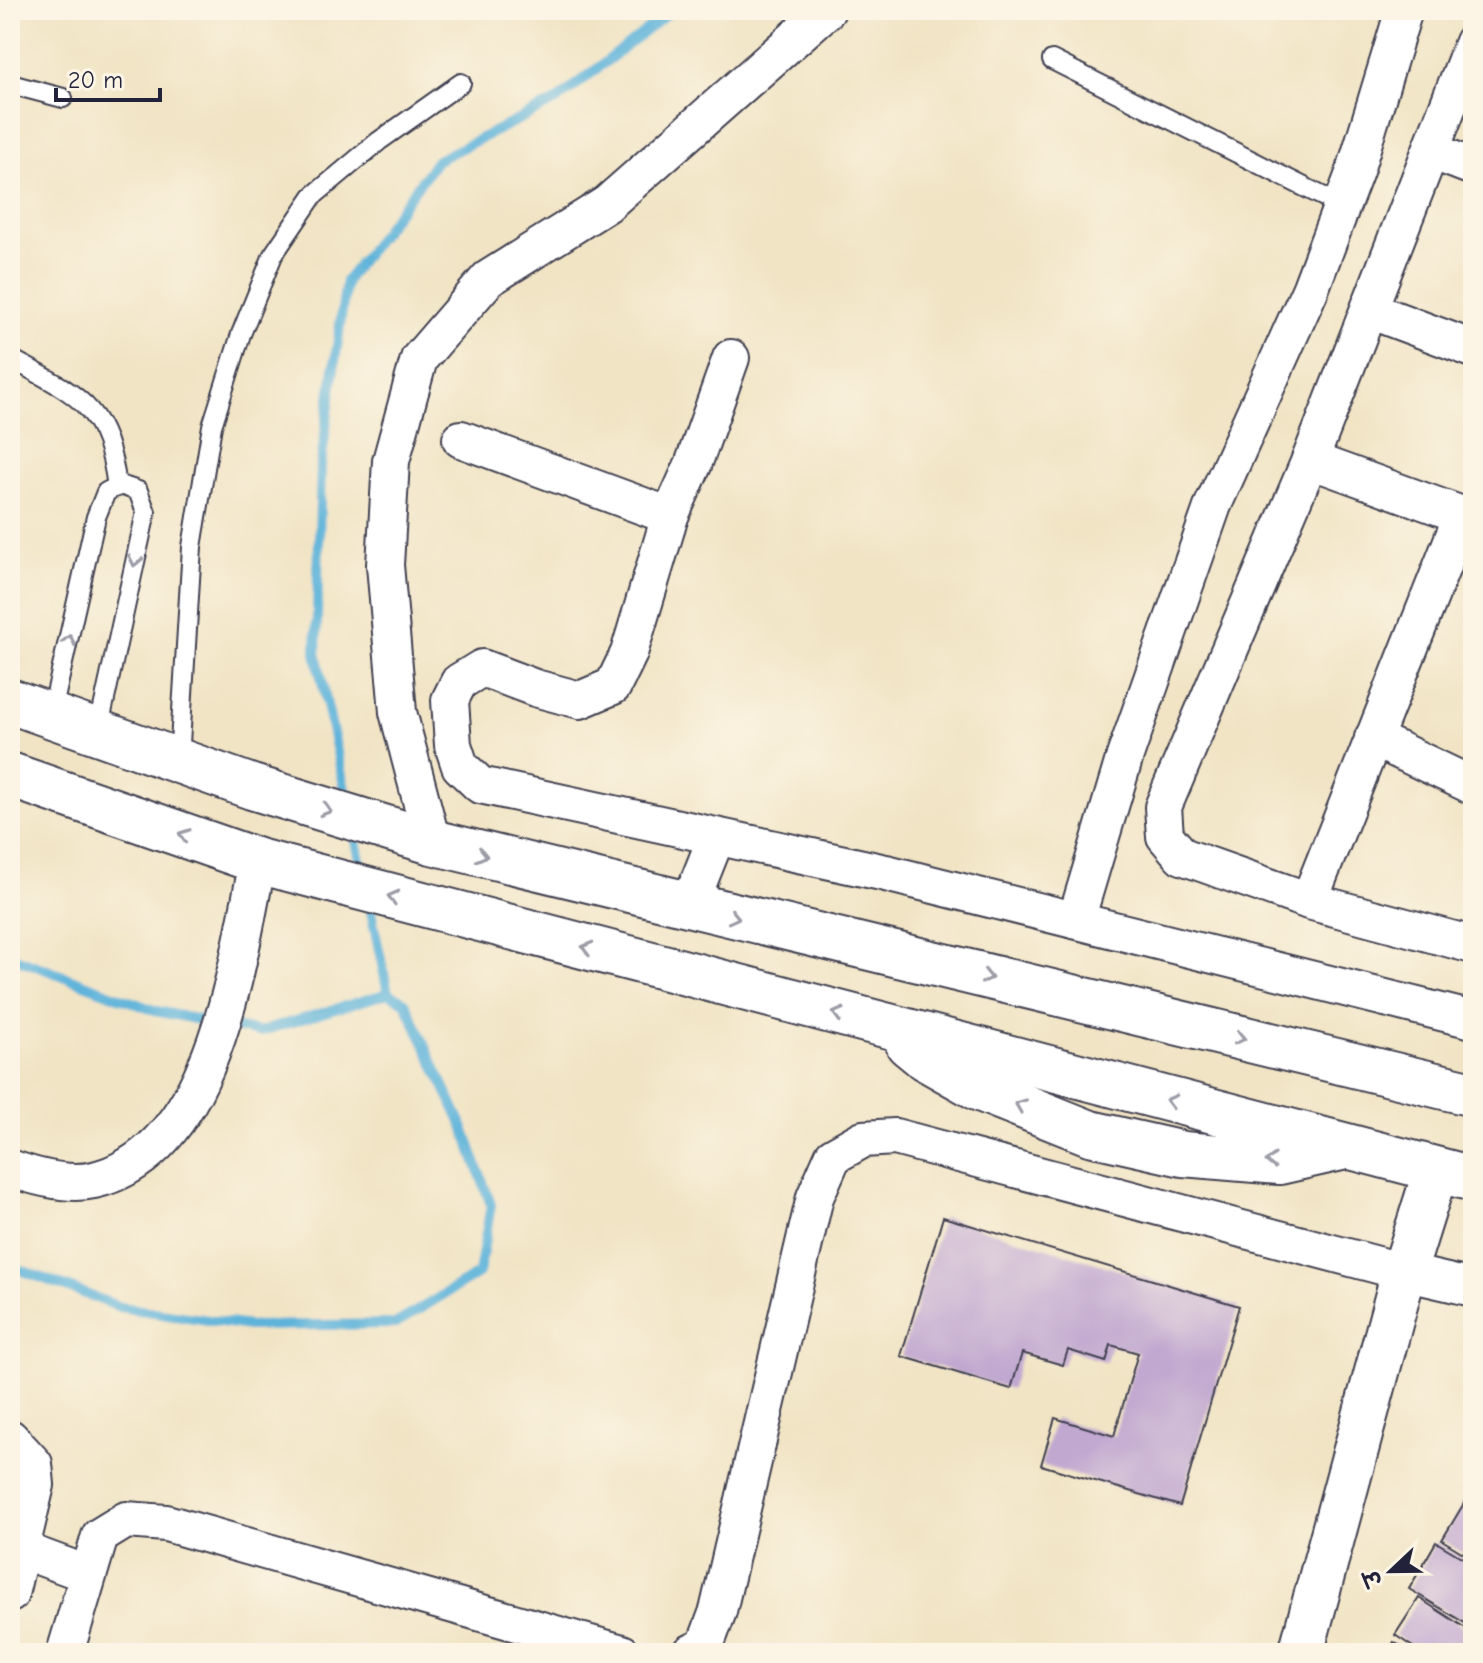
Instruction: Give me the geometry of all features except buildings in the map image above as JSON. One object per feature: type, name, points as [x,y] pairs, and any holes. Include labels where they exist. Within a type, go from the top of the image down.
[{"type":"street","points":[[419,839],[398,712],[385,565],[391,461],[419,359],[488,279],[607,204],[827,10]]},
{"type":"street","points":[[1076,920],[1125,756],[1213,505],[1310,290],[1342,206],[1404,10]]},
{"type":"street","points":[[1473,42],[1310,460],[1163,807],[1165,836],[1182,856],[1309,901],[1473,945]]},
{"type":"street","points":[[1431,151],[1473,167]]},
{"type":"street","points":[[1369,310],[1473,349]]},
{"type":"street","points":[[731,358],[693,465],[670,516],[629,653],[613,686],[580,700],[535,688],[482,668],[459,682],[450,700],[453,745],[460,766],[480,785],[886,873],[1473,1020]]},
{"type":"street","points":[[461,439],[670,516]]},
{"type":"street","points":[[1309,901],[1373,738],[1468,517],[1310,460]]},
{"type":"street","points":[[10,701],[252,787],[419,839],[1473,1094]]},
{"type":"street","points":[[1373,738],[1473,786]]},
{"type":"street","points":[[10,775],[258,861],[889,1027],[925,1058],[980,1089],[1090,1133],[1183,1154],[1279,1162],[1348,1147],[1454,1175],[1404,1272],[1301,1653]]},
{"type":"street","points":[[689,906],[716,838]]},
{"type":"street","points":[[10,1168],[58,1180],[91,1181],[121,1171],[147,1152],[170,1129],[207,1064],[233,985],[258,861]]},
{"type":"street","points":[[691,1653],[705,1646],[718,1611],[815,1197],[833,1156],[863,1139],[895,1137],[1473,1288]]},
{"type":"street","points":[[10,1438],[34,1464],[36,1485],[10,1594]]},
{"type":"street","points":[[65,1653],[100,1536],[126,1520],[166,1523],[622,1653]]},
{"type":"street","points":[[22,1550],[87,1574]]},
{"type":"lane","points":[[1052,60],[1342,206]]},
{"type":"lane","points":[[179,760],[192,547],[212,426],[241,334],[273,255],[313,196],[379,141],[461,83]]},
{"type":"lane","points":[[10,84],[63,98]]},
{"type":"lane","points":[[10,358],[73,393],[101,422],[113,455],[117,487]]},
{"type":"lane","points":[[51,716],[96,517],[106,492],[120,485],[138,491],[146,512],[98,731]]},
{"type":"waterway","points":[[348,804],[316,653],[321,464],[346,281],[437,160],[556,101],[672,10]]},
{"type":"waterway","points":[[354,832],[364,878]]},
{"type":"waterway","points":[[10,1266],[120,1307],[249,1326],[395,1324],[479,1273],[491,1205],[465,1131],[405,1002],[388,993],[369,902]]},
{"type":"waterway","points":[[10,956],[156,1011],[259,1032],[388,993]]}]
